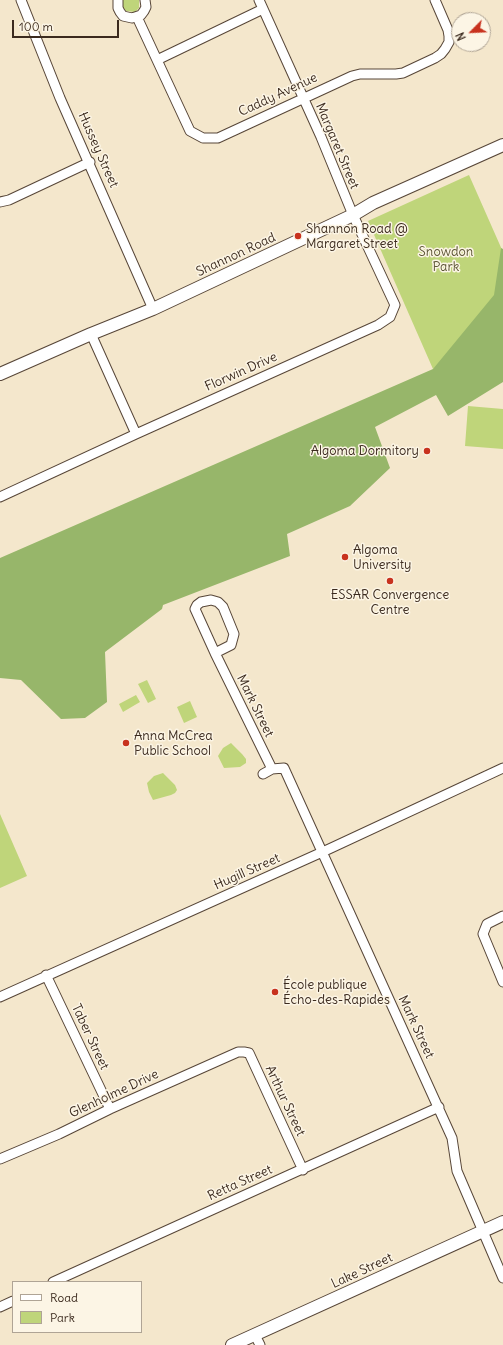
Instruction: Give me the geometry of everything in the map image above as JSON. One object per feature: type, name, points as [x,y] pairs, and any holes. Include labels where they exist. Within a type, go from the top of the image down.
[{"type":"street","name":"Hussey Street","points":[[21,0],[60,98],[90,162],[153,309]]},
{"type":"street","points":[[118,0],[118,8],[123,16],[128,18],[137,17],[144,11],[146,7],[145,0]]},
{"type":"street","name":"Margaret Street","points":[[259,0],[302,98],[321,137],[353,215]]},
{"type":"street","name":"Caddy Avenue","points":[[137,17],[190,131],[202,138],[218,138],[352,76],[360,74],[389,75],[403,73],[441,54],[449,42],[449,36],[448,30],[435,0]]},
{"type":"street","points":[[157,60],[263,9]]},
{"type":"street","name":"Shannon Road","points":[[0,374],[91,334],[153,309],[353,215],[373,204],[503,145]]},
{"type":"street","points":[[0,202],[9,200],[90,162]]},
{"type":"street","name":"Florwin Drive","points":[[0,497],[378,325],[390,317],[395,305],[353,215]]},
{"type":"street","points":[[91,334],[136,434]]},
{"type":"street","name":"Mark Street","points":[[215,653],[231,645],[234,634],[223,607],[218,602],[211,600],[202,602],[195,607],[195,609],[215,653],[272,769],[284,768],[452,1138],[457,1171],[503,1278]]},
{"type":"street","name":"Hugill Street","points":[[0,997],[503,768]]},
{"type":"street","points":[[263,774],[272,769]]},
{"type":"street","points":[[503,916],[487,924],[483,934],[503,982]]},
{"type":"street","name":"Taber Street","points":[[46,975],[110,1109]]},
{"type":"street","name":"Glenholme Drive","points":[[0,1159],[59,1134],[110,1109],[238,1052]]},
{"type":"street","name":"Arthur Street","points":[[238,1052],[248,1053],[303,1170]]},
{"type":"street","name":"Retta Street","points":[[55,1281],[98,1260],[303,1170],[439,1108]]},
{"type":"street","name":"Lake Street","points":[[232,1345],[258,1340],[503,1222]]},
{"type":"street","points":[[0,1307],[12,1301]]},
{"type":"green space","points":[[123,0],[139,0],[139,8],[135,12],[126,11],[123,7]]},
{"type":"green space","name":"Snowdon Park","points":[[469,175],[503,252],[503,337],[433,369],[368,221]]},
{"type":"green space","points":[[501,248],[503,249],[503,382],[448,416],[436,395],[375,427],[390,468],[350,506],[287,534],[290,556],[163,605],[162,609],[105,652],[107,702],[85,718],[61,719],[21,680],[0,678],[0,558],[433,369],[494,295]]},
{"type":"green space","points":[[468,406],[503,409],[503,449],[465,446]]},
{"type":"green space","points":[[147,680],[156,699],[148,703],[138,684]]},
{"type":"green space","points":[[136,695],[140,702],[123,712],[119,704]]},
{"type":"green space","points":[[190,701],[197,717],[184,723],[177,707]]},
{"type":"green space","points":[[231,743],[246,759],[246,763],[240,767],[224,768],[218,756],[223,748]]},
{"type":"green space","points":[[163,773],[175,785],[177,790],[171,795],[153,800],[147,783],[154,776]]},
{"type":"green space","points":[[0,814],[27,876],[0,888]]},
{"type":"place","name":"Shannon Road @ Margaret Street","points":[[298,236]]},
{"type":"place","name":"Algoma Dormitory","points":[[427,451]]},
{"type":"place","name":"Algoma University","points":[[345,557]]},
{"type":"place","name":"ESSAR Convergence Centre","points":[[390,581]]},
{"type":"place","name":"Anna McCrea Public School","points":[[126,743]]},
{"type":"place","name":"École publique Écho-des-Rapides","points":[[275,992]]}]
